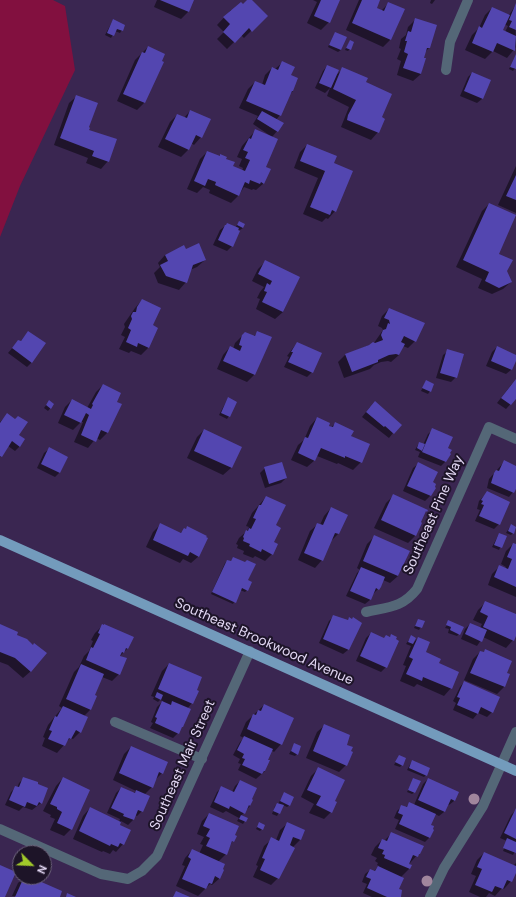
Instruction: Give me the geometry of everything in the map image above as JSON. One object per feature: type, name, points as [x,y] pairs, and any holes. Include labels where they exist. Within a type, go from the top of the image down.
[{"type":"main road","name":"Southeast Brookwood Avenue","points":[[0,540],[516,770]]},
{"type":"street","points":[[446,70],[450,42],[468,0]]},
{"type":"street","name":"Southeast Pine Way","points":[[366,612],[401,604],[410,598],[417,589],[489,427],[516,439]]},
{"type":"street","name":"Southeast Mair Street","points":[[0,829],[101,874],[128,878],[142,871],[157,856],[250,651]]},
{"type":"street","points":[[115,722],[202,759]]},
{"type":"street","points":[[430,897],[444,868],[483,806],[516,732]]},
{"type":"shaded area","points":[[0,0],[53,0],[65,6],[75,70],[20,186],[0,237]]},
{"type":"building","points":[[160,0],[194,0],[189,12]]},
{"type":"building","points":[[247,0],[252,0],[268,16],[252,32],[249,28],[235,43],[223,32],[230,24],[223,17],[241,2],[243,4]]},
{"type":"building","points":[[321,0],[340,0],[330,23],[314,16]]},
{"type":"building","points":[[362,0],[380,0],[377,8],[384,11],[388,2],[405,9],[391,40],[352,23]]},
{"type":"building","points":[[516,3],[516,30],[509,27],[512,21],[509,20]]},
{"type":"building","points":[[492,7],[510,15],[503,30],[516,36],[515,51],[497,43],[493,52],[472,43],[479,26],[482,28]]},
{"type":"building","points":[[415,18],[437,25],[430,48],[427,48],[424,58],[426,58],[421,74],[403,68],[408,54],[404,52],[407,41],[405,41],[408,31],[411,32]]},
{"type":"building","points":[[113,19],[125,25],[123,31],[117,29],[114,36],[107,33]]},
{"type":"building","points":[[335,32],[347,37],[341,50],[329,45]]},
{"type":"building","points":[[350,40],[354,42],[351,50],[346,48]]},
{"type":"building","points":[[148,46],[165,54],[162,61],[164,62],[145,103],[123,94],[142,52],[145,53]]},
{"type":"building","points":[[516,54],[516,69],[510,67]]},
{"type":"building","points":[[282,61],[295,67],[291,75],[298,78],[281,116],[246,101],[255,81],[265,85],[272,67],[278,70]]},
{"type":"building","points":[[327,65],[339,70],[331,88],[319,83]]},
{"type":"building","points":[[342,67],[368,78],[366,82],[392,94],[382,117],[385,119],[379,133],[347,120],[356,100],[333,89]]},
{"type":"building","points":[[472,72],[491,80],[483,99],[464,91]]},
{"type":"building","points":[[76,95],[98,103],[89,130],[117,139],[109,162],[92,156],[94,151],[60,138]]},
{"type":"building","points":[[190,110],[211,119],[202,138],[196,135],[189,150],[165,139],[177,114],[187,118]]},
{"type":"building","points":[[262,111],[284,123],[278,132],[257,119]]},
{"type":"building","points":[[255,129],[278,139],[266,167],[271,169],[264,184],[250,180],[249,184],[245,182],[239,196],[215,185],[216,182],[208,179],[205,186],[194,181],[207,151],[227,157],[226,159],[235,162],[233,166],[245,171],[250,160],[245,158],[248,152],[243,150],[249,138],[251,139]]},
{"type":"building","points":[[307,144],[337,156],[334,163],[353,171],[336,212],[332,210],[330,215],[310,207],[325,171],[300,161]]},
{"type":"building","points":[[516,175],[516,200],[506,196]]},
{"type":"building","points":[[489,203],[516,215],[499,254],[513,260],[507,271],[512,282],[499,288],[485,281],[489,272],[463,260]]},
{"type":"building","points":[[239,221],[245,224],[243,228],[237,225]]},
{"type":"building","points":[[227,223],[239,228],[238,230],[240,231],[233,247],[218,240]]},
{"type":"building","points":[[199,243],[206,260],[193,265],[187,283],[166,276],[160,265],[168,261],[165,255],[184,245],[186,249]]},
{"type":"building","points":[[265,260],[300,277],[283,312],[262,302],[267,292],[264,291],[267,283],[270,285],[272,281],[258,274]]},
{"type":"building","points":[[142,299],[161,308],[153,325],[158,328],[149,348],[138,343],[137,347],[126,342],[131,330],[128,328],[132,319],[131,316],[133,312],[136,312]]},
{"type":"building","points":[[389,308],[425,323],[416,342],[404,336],[401,342],[405,344],[399,355],[389,355],[378,360],[378,362],[352,372],[345,354],[373,342],[375,343],[383,340],[381,335],[383,330],[386,329],[388,323],[390,324],[389,320],[384,318]]},
{"type":"building","points":[[28,331],[46,343],[32,363],[12,348],[18,340],[21,341]]},
{"type":"building","points":[[257,331],[272,337],[255,375],[223,361],[230,346],[240,351],[242,346],[239,345],[242,335],[245,332],[255,336]]},
{"type":"building","points":[[297,342],[322,353],[313,373],[288,362],[293,352],[291,352]]},
{"type":"building","points":[[497,346],[516,355],[516,361],[512,370],[491,361]]},
{"type":"building","points":[[447,349],[464,354],[457,378],[440,373]]},
{"type":"building","points":[[516,379],[516,399],[511,405],[501,398]]},
{"type":"building","points":[[426,380],[434,384],[431,392],[422,388]]},
{"type":"building","points":[[103,384],[121,393],[117,402],[122,404],[108,433],[101,430],[96,442],[81,435],[89,415],[86,413],[81,423],[64,415],[72,399],[91,409],[92,404]]},
{"type":"building","points":[[228,397],[237,402],[230,417],[221,413]]},
{"type":"building","points":[[49,400],[54,404],[51,409],[46,405]]},
{"type":"building","points":[[375,401],[402,425],[394,434],[366,412]]},
{"type":"building","points":[[7,413],[15,419],[18,416],[28,422],[19,435],[25,439],[20,447],[12,441],[2,457],[0,456],[0,423]]},
{"type":"building","points":[[317,417],[330,423],[329,426],[333,427],[335,422],[354,431],[351,436],[370,444],[362,463],[321,448],[315,461],[298,453],[305,437],[308,438]]},
{"type":"building","points":[[432,428],[453,437],[448,448],[452,450],[450,453],[451,454],[446,462],[422,452]]},
{"type":"building","points":[[204,429],[242,447],[232,468],[194,451]]},
{"type":"building","points":[[419,442],[425,444],[422,451],[417,448]]},
{"type":"building","points":[[49,447],[68,457],[60,473],[41,464]]},
{"type":"building","points":[[504,460],[516,466],[516,489],[514,493],[491,483],[494,473],[496,470],[499,471]]},
{"type":"building","points":[[282,462],[287,478],[269,484],[264,467]]},
{"type":"building","points":[[418,462],[438,472],[433,482],[436,484],[436,488],[431,496],[407,486]]},
{"type":"building","points":[[487,491],[510,502],[500,525],[479,516],[484,505],[481,504],[483,501],[481,500]]},
{"type":"building","points":[[393,494],[428,510],[427,512],[426,511],[416,536],[381,520]]},
{"type":"building","points":[[266,496],[286,505],[276,525],[281,528],[274,542],[278,544],[273,555],[262,549],[261,552],[243,541],[246,530],[248,531],[249,528],[251,529],[256,519],[253,518],[259,505],[261,505]]},
{"type":"building","points":[[331,507],[348,515],[339,534],[335,533],[323,561],[304,553],[317,523],[323,525]]},
{"type":"building","points":[[160,523],[181,533],[187,526],[207,536],[206,537],[208,538],[199,557],[190,552],[188,556],[153,540]]},
{"type":"building","points":[[511,524],[516,527],[514,534],[508,531]]},
{"type":"building","points":[[499,533],[507,536],[502,548],[494,545]]},
{"type":"building","points":[[374,535],[410,551],[398,576],[363,561]]},
{"type":"building","points":[[513,543],[516,544],[516,587],[494,577],[499,565],[508,569],[512,559],[507,557]]},
{"type":"building","points":[[233,557],[245,562],[247,560],[256,564],[248,580],[252,582],[248,591],[242,588],[236,603],[212,592],[227,560],[231,561]]},
{"type":"building","points":[[361,567],[385,577],[379,590],[376,588],[371,600],[350,591]]},
{"type":"building","points":[[485,601],[516,614],[516,636],[514,641],[483,627],[488,616],[480,612]]},
{"type":"building","points":[[333,615],[348,620],[349,617],[352,619],[353,617],[362,623],[349,650],[323,639]]},
{"type":"building","points":[[418,619],[425,621],[422,628],[415,626]]},
{"type":"building","points":[[448,620],[464,627],[460,635],[450,630],[451,627],[446,625]]},
{"type":"building","points":[[470,623],[487,630],[482,642],[465,634]]},
{"type":"building","points":[[0,624],[18,632],[17,635],[27,639],[33,645],[34,643],[47,653],[31,672],[15,658],[0,652]]},
{"type":"building","points":[[102,624],[134,637],[128,649],[126,648],[124,653],[122,652],[120,656],[127,658],[120,675],[86,660],[91,647],[93,648],[100,634],[98,633]]},
{"type":"building","points":[[371,632],[384,638],[386,635],[390,637],[391,634],[397,637],[396,639],[399,641],[387,668],[360,656]]},
{"type":"building","points":[[411,635],[416,638],[413,644],[408,642]]},
{"type":"building","points":[[418,637],[430,642],[426,652],[441,659],[439,663],[459,672],[452,689],[423,677],[422,681],[406,674],[413,659],[409,657]]},
{"type":"building","points":[[485,649],[512,661],[507,673],[510,674],[505,687],[470,673],[480,651],[484,652]]},
{"type":"building","points":[[169,663],[202,677],[197,690],[199,691],[193,704],[158,689]]},
{"type":"building","points":[[81,664],[104,674],[95,695],[97,696],[91,710],[66,699]]},
{"type":"building","points":[[464,681],[500,697],[493,713],[481,707],[478,714],[457,705],[460,698],[457,697]]},
{"type":"building","points":[[157,692],[163,695],[161,700],[155,697]]},
{"type":"building","points":[[162,701],[171,705],[172,701],[191,709],[179,734],[155,723],[157,718],[155,717]]},
{"type":"building","points":[[264,704],[294,718],[282,745],[247,729],[253,714],[256,715],[258,710],[261,711]]},
{"type":"building","points":[[63,706],[88,717],[81,733],[76,730],[71,739],[69,738],[65,746],[48,739],[52,731],[49,730],[55,716],[57,717]]},
{"type":"building","points":[[324,724],[350,735],[347,745],[353,747],[351,751],[353,752],[347,766],[313,751]]},
{"type":"building","points":[[244,736],[273,749],[268,760],[270,760],[262,774],[242,765],[245,759],[242,758],[244,754],[237,750]]},
{"type":"building","points":[[294,743],[301,746],[298,755],[291,751]]},
{"type":"building","points":[[131,746],[168,762],[163,774],[159,772],[153,788],[119,773]]},
{"type":"building","points":[[399,755],[406,758],[403,766],[395,762]]},
{"type":"building","points":[[412,760],[430,768],[427,776],[409,768]]},
{"type":"building","points":[[318,767],[345,780],[335,801],[337,802],[332,813],[316,805],[321,796],[307,790]]},
{"type":"building","points":[[23,777],[38,782],[38,784],[48,788],[42,804],[39,802],[37,806],[27,802],[25,807],[9,800],[15,786],[19,787]]},
{"type":"building","points":[[63,777],[90,790],[72,830],[57,823],[62,812],[57,809],[57,807],[50,804]]},
{"type":"building","points":[[413,778],[421,781],[415,793],[408,790]]},
{"type":"building","points":[[428,778],[459,792],[455,801],[451,799],[445,812],[418,800]]},
{"type":"building","points":[[240,780],[257,788],[252,799],[253,800],[245,814],[230,806],[229,809],[214,802],[221,786],[234,792]]},
{"type":"building","points":[[121,787],[135,793],[136,790],[150,796],[143,812],[138,810],[134,820],[123,816],[124,814],[111,808]]},
{"type":"building","points":[[284,792],[294,797],[290,806],[280,801]]},
{"type":"building","points":[[409,802],[436,814],[431,825],[434,826],[434,830],[430,838],[399,824],[403,815],[398,813],[401,805],[407,807]]},
{"type":"building","points":[[277,803],[284,805],[280,814],[273,811]]},
{"type":"building","points":[[90,807],[121,822],[120,825],[131,830],[124,845],[120,843],[118,847],[111,844],[110,846],[79,831]]},
{"type":"building","points":[[516,808],[516,839],[504,833]]},
{"type":"building","points":[[209,813],[239,826],[235,835],[237,836],[234,842],[232,841],[227,855],[206,846],[210,838],[206,836],[210,829],[203,826]]},
{"type":"building","points":[[241,815],[248,818],[246,822],[239,819]]},
{"type":"building","points":[[259,822],[265,825],[263,830],[257,827]]},
{"type":"building","points":[[287,822],[305,830],[301,840],[293,837],[290,845],[295,848],[279,879],[260,870],[265,859],[262,858],[271,837],[279,841]]},
{"type":"building","points":[[391,832],[424,846],[418,857],[413,855],[409,864],[412,865],[410,869],[384,858],[385,855],[382,854],[384,850],[378,848],[382,839],[387,841]]},
{"type":"building","points":[[507,838],[516,842],[516,853],[503,848]]},
{"type":"building","points":[[192,849],[225,864],[220,879],[215,876],[212,884],[209,883],[206,889],[182,879],[191,859],[188,857]]},
{"type":"building","points":[[484,852],[516,866],[516,873],[512,882],[507,880],[503,889],[495,886],[492,892],[475,885],[482,869],[477,867]]},
{"type":"building","points":[[0,865],[12,870],[12,881],[5,897],[0,897]]},
{"type":"building","points":[[378,866],[404,878],[399,889],[402,890],[401,897],[387,897],[367,888],[371,879],[366,877],[370,869],[375,871]]},
{"type":"building","points":[[20,885],[48,885],[62,891],[60,897],[15,897]]},
{"type":"building","points":[[176,891],[190,897],[173,897]]},
{"type":"building","points":[[67,893],[76,897],[66,897]]}]
